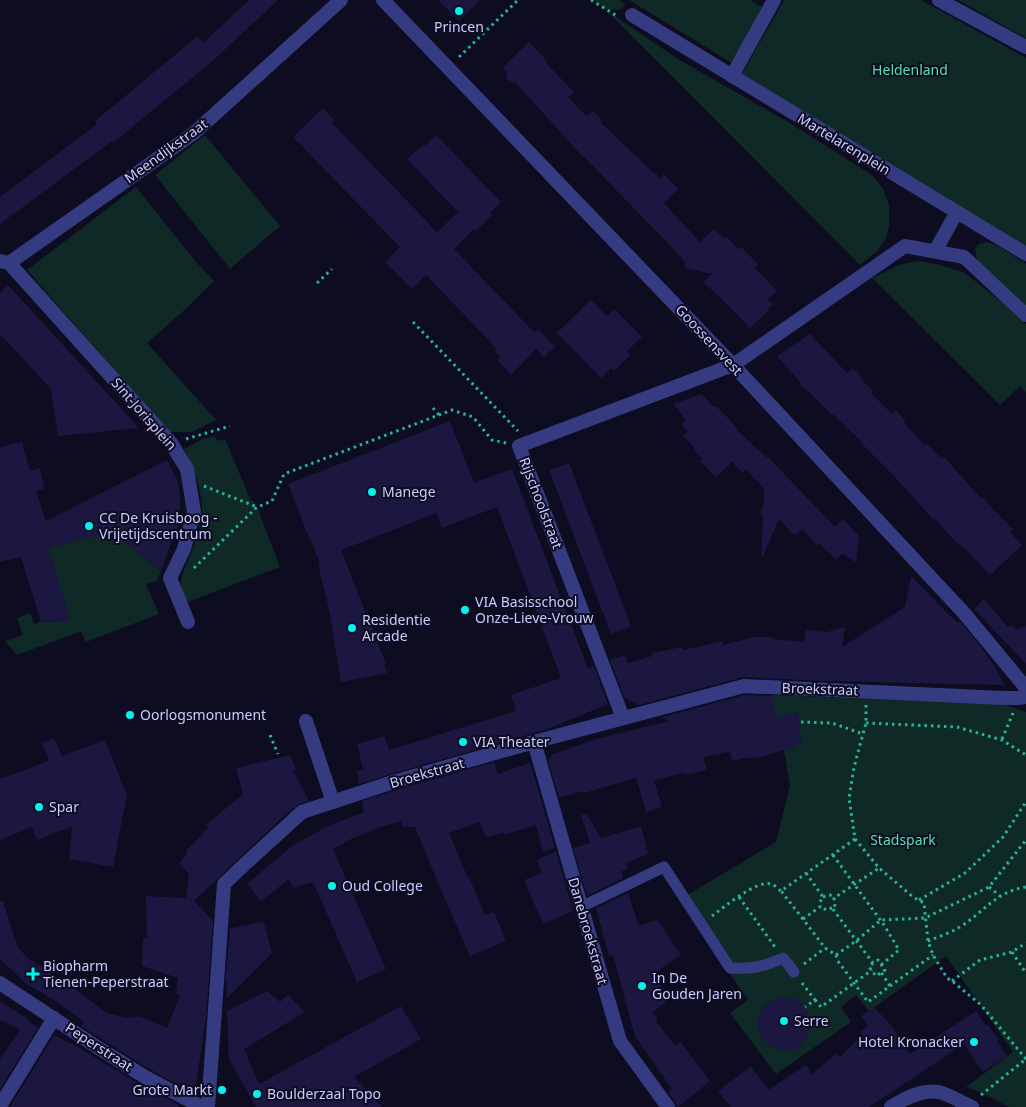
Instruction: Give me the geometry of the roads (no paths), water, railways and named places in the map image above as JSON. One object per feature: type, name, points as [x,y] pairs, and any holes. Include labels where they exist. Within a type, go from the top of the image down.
[{"type":"street","name":"Meendijkstraat","points":[[4,262],[194,133],[342,0]]},
{"type":"street","name":"Goossensvest","points":[[383,0],[733,364],[964,613],[1023,694]]},
{"type":"street","points":[[732,76],[774,0]]},
{"type":"street","points":[[939,0],[1026,47]]},
{"type":"street","name":"Martelarenplein","points":[[632,15],[1026,254]]},
{"type":"street","points":[[935,251],[957,212]]},
{"type":"street","points":[[733,364],[905,246],[964,256],[1026,315]]},
{"type":"street","name":"Sint-Jorisplein","points":[[4,262],[171,443],[187,469],[194,512],[184,549],[170,578],[188,622]]},
{"type":"street","name":"Rijschoolstraat","points":[[623,718],[524,444],[733,364]]},
{"type":"street","name":"Broekstraat","points":[[208,1107],[224,884],[302,812],[393,782],[744,686],[1023,694]]},
{"type":"street","points":[[306,721],[333,802]]},
{"type":"street","name":"Danebroekstraat","points":[[534,742],[620,1041],[668,1107]]},
{"type":"street","name":"Peperstraat","points":[[0,983],[97,1047],[202,1107]]},
{"type":"street","points":[[0,1106],[54,1018]]},
{"type":"street","points":[[891,1107],[902,1100],[925,1092],[939,1092],[975,1104]]},
{"type":"lane","points":[[582,906],[664,867],[730,968],[766,966],[783,958],[794,972]]},
{"type":"place","name":"Princen","points":[[459,11]]},
{"type":"place","name":"Manege","points":[[372,492]]},
{"type":"place","name":"CC De Kruisboog - Vrijetijdscentrum","points":[[89,526]]},
{"type":"place","name":"VIA Basisschool Onze-Lieve-Vrouw","points":[[465,610]]},
{"type":"place","name":"Residentie Arcade","points":[[352,628]]},
{"type":"place","name":"Oorlogsmonument","points":[[130,715]]},
{"type":"place","name":"VIA Theater","points":[[463,742]]},
{"type":"place","name":"Spar","points":[[39,807]]},
{"type":"place","name":"Oud College","points":[[332,886]]},
{"type":"place","name":"Biopharm Tienen-Peperstraat","points":[[33,974]]},
{"type":"place","name":"In De Gouden Jaren","points":[[642,986]]},
{"type":"place","name":"Serre","points":[[784,1021]]},
{"type":"place","name":"Hotel Kronacker","points":[[974,1042]]},
{"type":"place","name":"Grote Markt","points":[[222,1090]]},
{"type":"place","name":"Boulderzaal Topo","points":[[257,1094]]},
{"type":"park label","name":"Heldenland","points":[[910,70]]},
{"type":"park label","name":"Stadspark","points":[[903,840]]}]
